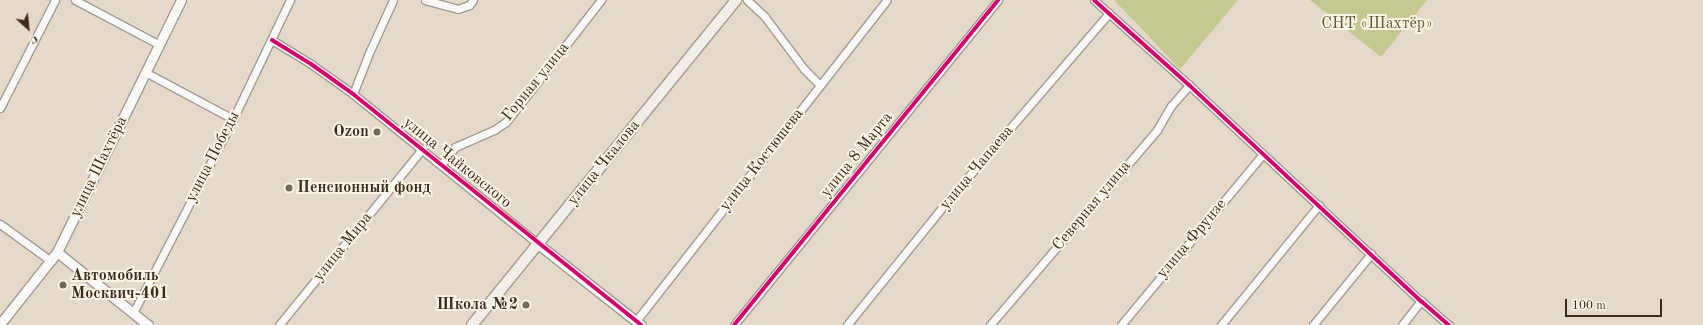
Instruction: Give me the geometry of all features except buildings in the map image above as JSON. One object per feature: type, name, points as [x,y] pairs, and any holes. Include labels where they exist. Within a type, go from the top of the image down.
[{"type":"main road","name":"улица Чкалова","points":[[472,325],[736,0]]},
{"type":"street","points":[[0,108],[55,0]]},
{"type":"street","points":[[74,0],[158,44]]},
{"type":"street","name":"улица Шахтёра","points":[[0,324],[57,252],[158,44],[181,0]]},
{"type":"street","name":"улица Победы","points":[[133,313],[233,119],[290,0]]},
{"type":"street","points":[[353,94],[369,53],[393,0]]},
{"type":"street","points":[[425,0],[458,8],[469,5],[473,0]]},
{"type":"street","name":"Горная улица","points":[[441,165],[455,147],[494,130],[506,122],[600,0]]},
{"type":"street","points":[[747,0],[765,17],[804,70],[820,85]]},
{"type":"street","name":"улица Костюшева","points":[[638,323],[887,0]]},
{"type":"street","name":"улица 8 Марта","points":[[734,325],[998,0]]},
{"type":"street","points":[[1094,0],[1189,85],[1421,301],[1449,325]]},
{"type":"street","name":"улица Чапаева","points":[[847,325],[950,198],[1109,13]]},
{"type":"street","name":"улица Чайковского","points":[[272,40],[312,64],[353,94],[638,323]]},
{"type":"street","points":[[145,72],[233,119]]},
{"type":"street","name":"Северная улица","points":[[990,325],[1157,130],[1171,106],[1189,85]]},
{"type":"street","name":"улица Мира","points":[[279,325],[421,150]]},
{"type":"street","name":"улица Фрунзе","points":[[1121,325],[1263,154]]},
{"type":"street","points":[[1221,325],[1319,205]]},
{"type":"street","points":[[0,224],[50,261]]},
{"type":"street","points":[[57,252],[148,325]]},
{"type":"street","points":[[1313,325],[1371,254]]},
{"type":"street","points":[[1402,325],[1421,301]]},
{"type":"green space","points":[[1114,0],[1238,0],[1180,69]]},
{"type":"green space","name":"СНТ «Шахтёр»","points":[[1310,0],[1427,0],[1381,57]]},
{"type":"cycle path","points":[[734,325],[998,0]]},
{"type":"cycle path","points":[[1094,0],[1189,85],[1421,301],[1449,325]]},
{"type":"cycle path","points":[[272,40],[311,64],[353,94],[641,325]]},
{"type":"place","name":"Ozon","points":[[377,132]]},
{"type":"place","name":"Пенсионный фонд","points":[[289,188]]},
{"type":"place","name":"Автомобиль Москвич-401","points":[[63,285]]},
{"type":"place","name":"Школа №2","points":[[526,305]]}]
